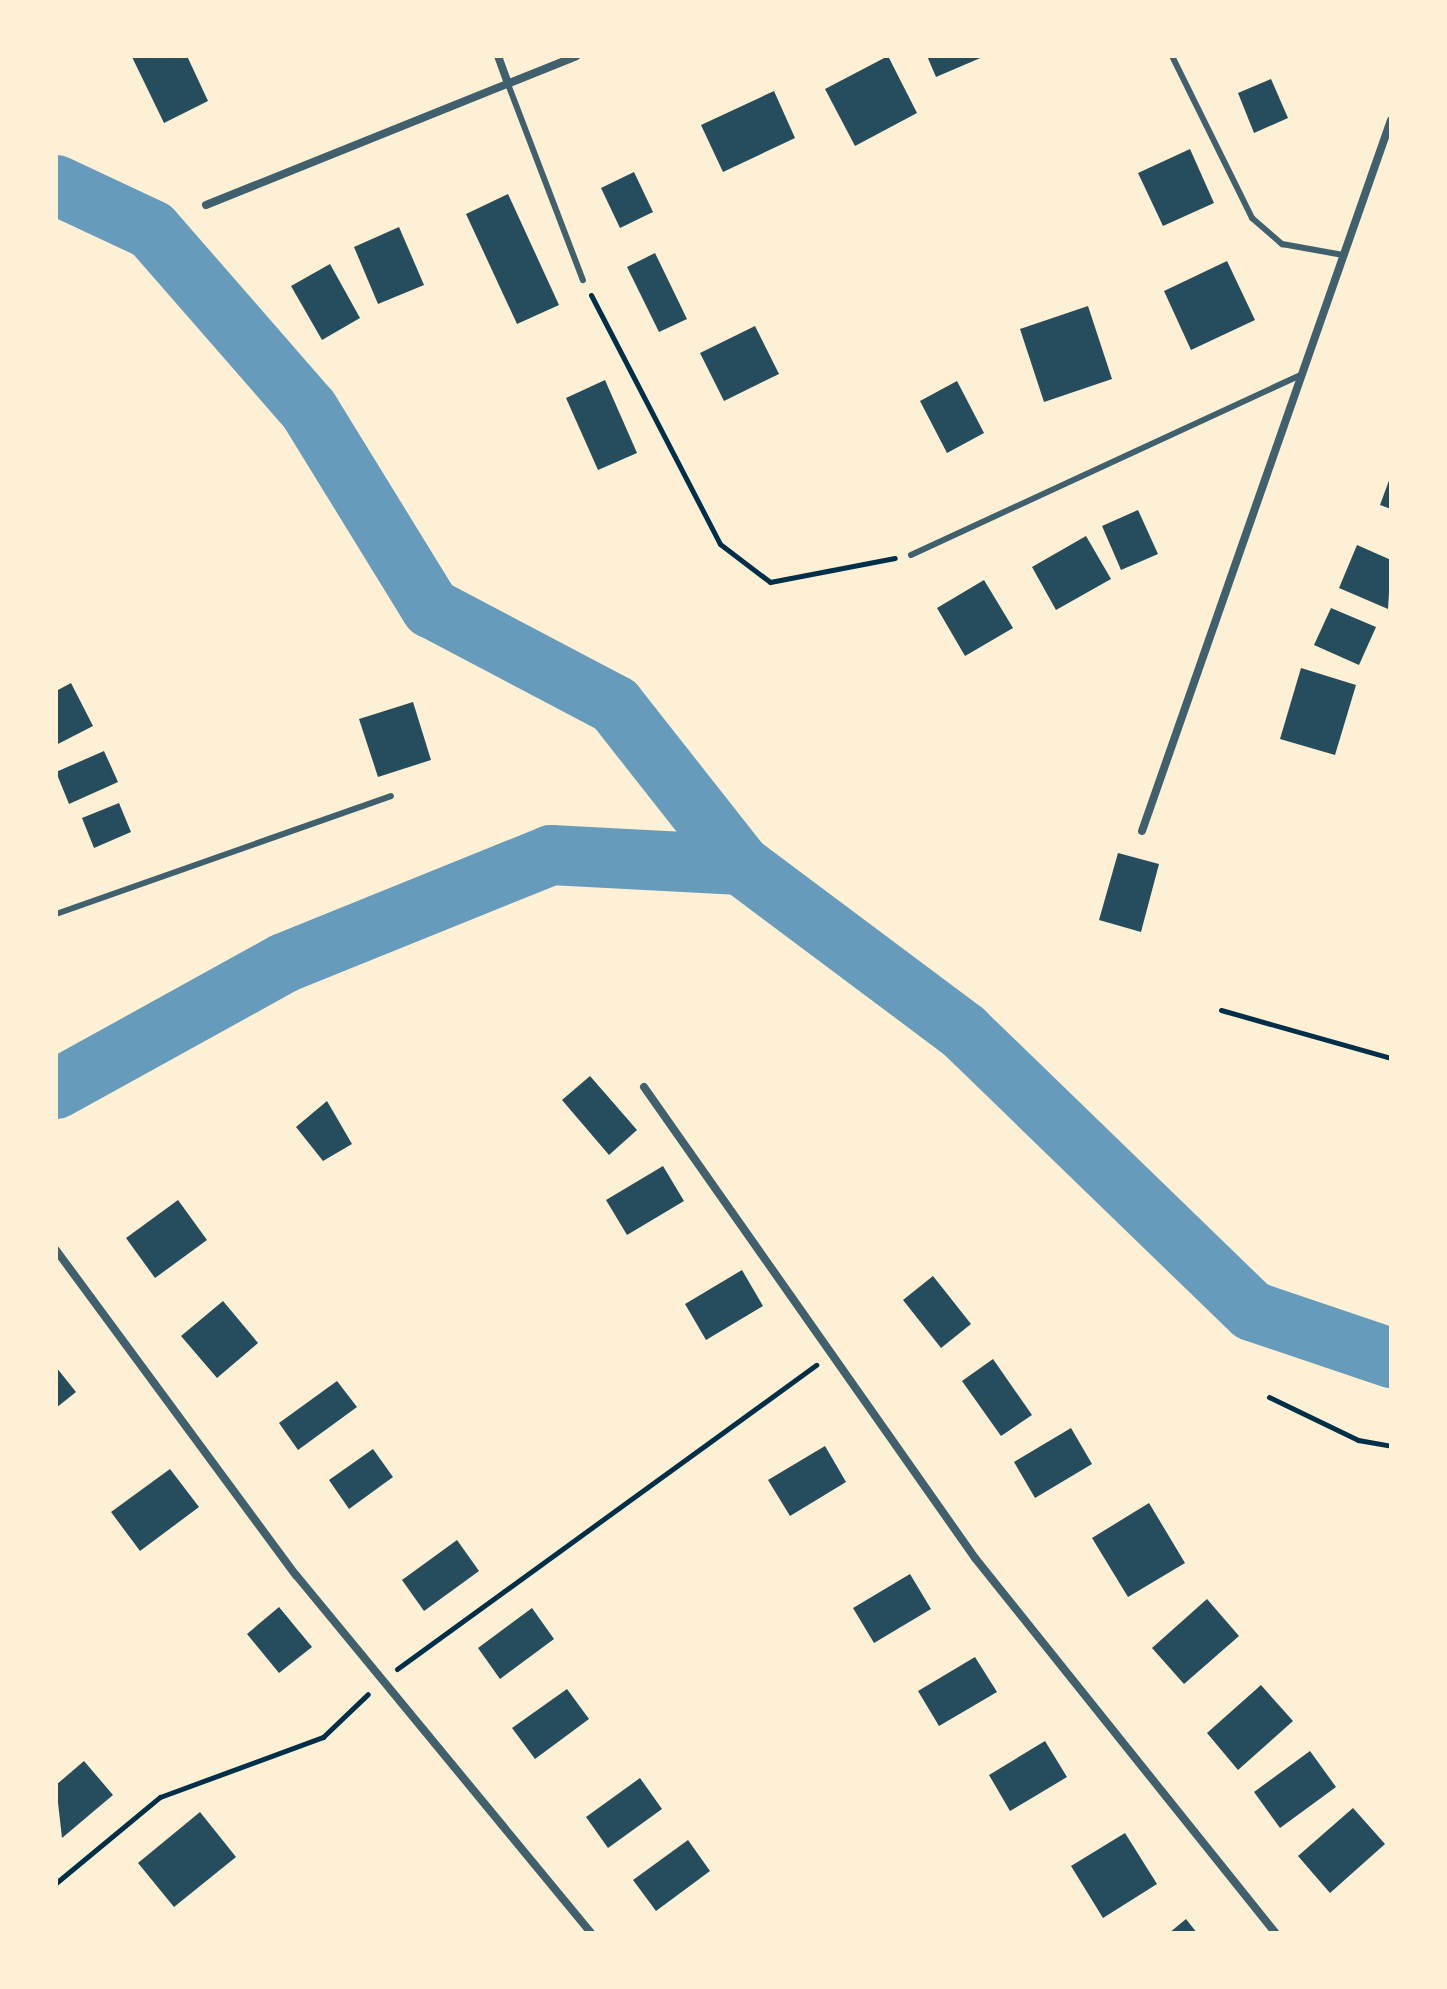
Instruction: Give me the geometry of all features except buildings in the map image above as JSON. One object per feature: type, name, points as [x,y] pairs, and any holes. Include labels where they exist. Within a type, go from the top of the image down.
[{"type":"street","points":[[498,56],[508,84]]},
{"type":"street","points":[[206,205],[576,56]]},
{"type":"street","points":[[1142,831],[1391,120]]},
{"type":"street","points":[[644,1087],[975,1558],[1275,1933]]},
{"type":"street","points":[[56,1250],[382,1680],[591,1933]]},
{"type":"lane","points":[[1172,56],[1252,218],[1282,244],[1343,255]]},
{"type":"lane","points":[[508,84],[583,280]]},
{"type":"lane","points":[[911,555],[1302,374]]},
{"type":"lane","points":[[56,914],[391,796]]},
{"type":"path","points":[[583,280],[720,544],[770,582],[911,555]]},
{"type":"path","points":[[1221,1010],[1391,1058]]},
{"type":"path","points":[[56,1883],[160,1797],[323,1737],[382,1680],[830,1355]]},
{"type":"path","points":[[1269,1397],[1358,1440],[1391,1446]]},
{"type":"waterway","points":[[56,185],[152,230],[309,410],[431,608],[615,705],[741,865]]},
{"type":"waterway","points":[[56,1089],[284,963],[551,855],[741,865],[964,1032],[1252,1311],[1391,1358]]}]
